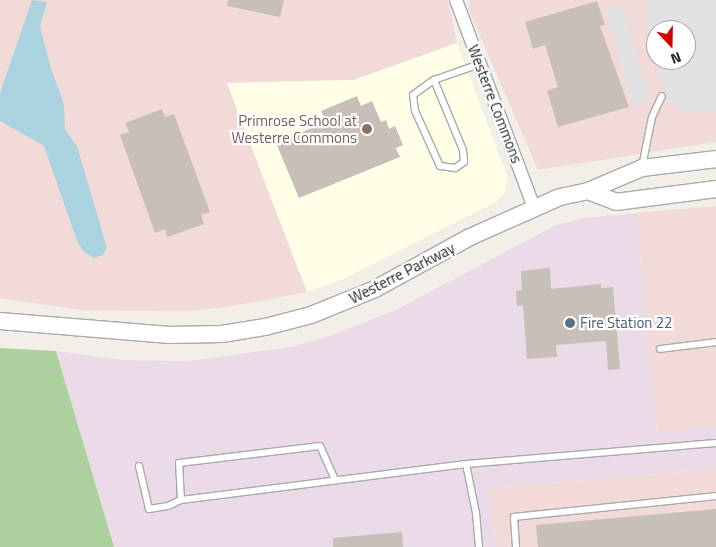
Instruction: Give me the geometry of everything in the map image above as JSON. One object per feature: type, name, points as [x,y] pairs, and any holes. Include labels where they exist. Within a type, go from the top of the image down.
[{"type":"street","name":"Westerre Commons","points":[[456,0],[534,208]]},
{"type":"street","name":"Westerre Parkway","points":[[0,321],[170,335],[222,334],[265,327],[311,316],[375,289],[470,237],[560,197],[588,192],[642,168],[716,158]]},
{"type":"street","name":"Westerre Parkway","points":[[588,192],[616,202],[716,189]]},
{"type":"lane","points":[[434,80],[463,150],[464,162],[455,168],[440,166],[412,102],[417,90],[434,80],[480,64]]},
{"type":"lane","points":[[642,168],[652,117],[662,96]]},
{"type":"lane","points":[[660,349],[716,342]]},
{"type":"lane","points":[[138,466],[149,509],[168,506],[181,500],[466,464],[716,443]]},
{"type":"lane","points":[[181,500],[179,463],[320,446],[335,480]]},
{"type":"lane","points":[[466,464],[476,513],[479,547]]},
{"type":"lane","points":[[516,547],[514,518],[716,496]]},
{"type":"shaded area","points":[[0,0],[448,0],[457,43],[354,80],[227,83],[307,292],[227,307],[187,311],[80,310],[0,298]]},
{"type":"shaded area","points":[[470,0],[716,0],[716,142],[538,170],[468,8]]},
{"type":"shaded area","points":[[645,0],[716,0],[716,111],[684,114],[667,99],[658,70],[696,70],[696,20],[647,20]]},
{"type":"shaded area","points":[[622,5],[651,101],[634,106],[605,10]]},
{"type":"shaded area","name":"Primrose School at Westerre Commons","points":[[457,43],[507,176],[505,192],[496,202],[345,278],[307,292],[227,83],[354,80]]},
{"type":"shaded area","points":[[716,206],[716,427],[657,433],[636,213]]},
{"type":"shaded area","points":[[636,213],[657,432],[716,427],[716,469],[489,488],[497,547],[114,547],[56,351],[123,360],[189,361],[291,347],[326,337],[394,311],[556,225],[584,218]]},
{"type":"shaded area","points":[[716,469],[716,547],[497,547],[489,488]]},
{"type":"green space","points":[[0,348],[56,351],[114,547],[0,547]]},
{"type":"water","points":[[32,0],[47,2],[40,26],[51,69],[64,104],[65,130],[77,146],[107,248],[103,255],[94,258],[84,252],[77,241],[44,146],[0,121],[0,93]]},
{"type":"building","points":[[228,0],[284,0],[280,17],[227,6]]},
{"type":"building","points":[[597,1],[605,25],[600,26],[629,107],[558,127],[547,91],[558,87],[545,45],[533,49],[525,22]]},
{"type":"building","points":[[357,96],[361,106],[372,101],[381,122],[386,120],[389,129],[395,126],[403,145],[396,148],[400,157],[299,198],[276,143],[326,122],[321,111]]},
{"type":"building","points":[[162,109],[165,117],[174,114],[210,212],[201,215],[204,224],[167,237],[165,229],[155,233],[120,135],[129,132],[125,123]]},
{"type":"building","name":"Fire Station 22","points":[[550,268],[551,289],[601,284],[601,288],[613,287],[620,369],[608,370],[606,341],[556,345],[557,357],[527,359],[523,305],[517,306],[516,291],[522,290],[521,271]]},
{"type":"building","points":[[716,509],[716,547],[538,547],[536,525]]},
{"type":"building","points":[[402,532],[403,547],[333,547],[333,538]]},
{"type":"place","name":"Primrose School at Westerre Commons","points":[[367,129]]},
{"type":"place","name":"Fire Station 22","points":[[570,323]]}]
